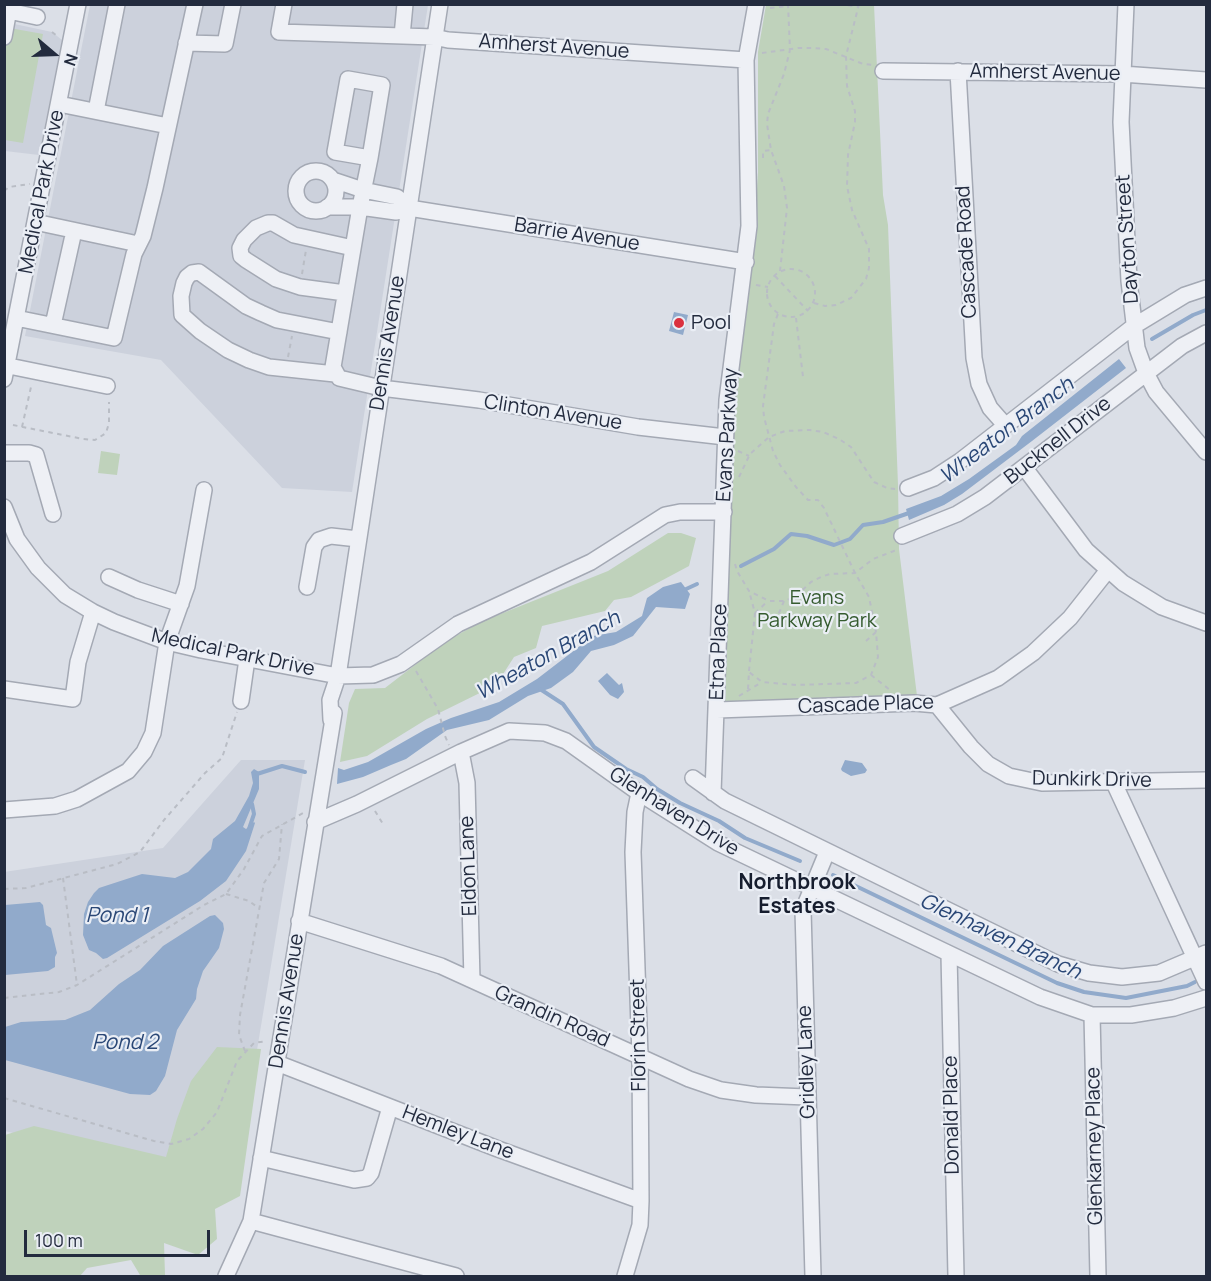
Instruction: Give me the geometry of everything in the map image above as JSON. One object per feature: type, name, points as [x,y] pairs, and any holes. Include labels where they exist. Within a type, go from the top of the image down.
[{"type":"street","name":"Medical Park Drive","points":[[5,370],[78,4]]},
{"type":"street","points":[[96,111],[117,4]]},
{"type":"street","points":[[16,318],[114,338],[134,254],[143,236],[195,4]]},
{"type":"street","points":[[186,43],[225,44],[233,4]]},
{"type":"street","name":"Amherst Avenue","points":[[284,4],[279,32],[434,37],[448,40],[751,57]]},
{"type":"street","points":[[402,36],[405,4]]},
{"type":"street","name":"Dennis Avenue","points":[[226,1276],[251,1221],[299,921],[311,817],[331,720],[339,700],[337,678],[440,4]]},
{"type":"street","name":"Dayton Street","points":[[1126,4],[1121,122],[1127,233],[1137,348],[1156,392],[1206,452]]},
{"type":"street","name":"Evans Parkway","points":[[337,678],[373,675],[401,664],[458,624],[591,562],[665,515],[680,512],[724,512],[727,400],[749,226],[751,57],[762,6]]},
{"type":"street","points":[[4,37],[8,9],[37,16]]},
{"type":"street","name":"Amherst Avenue","points":[[883,71],[1122,74],[1206,80]]},
{"type":"street","name":"Cascade Road","points":[[958,71],[974,358],[979,384],[990,408],[1005,425]]},
{"type":"street","points":[[335,374],[333,367],[363,189],[370,158],[382,85],[348,79],[335,152],[370,158]]},
{"type":"street","points":[[59,104],[168,126]]},
{"type":"street","points":[[333,180],[336,192],[332,203],[316,211],[304,207],[297,196],[298,184],[305,174],[317,171],[323,172],[333,180],[397,197],[409,208]]},
{"type":"street","points":[[327,207],[360,207],[396,212],[409,208]]},
{"type":"street","name":"Barrie Avenue","points":[[409,208],[746,262]]},
{"type":"street","points":[[35,222],[138,244]]},
{"type":"street","points":[[345,294],[276,279],[241,256],[240,248],[244,240],[256,228],[273,223],[301,237],[353,248]]},
{"type":"street","points":[[53,325],[74,231]]},
{"type":"street","name":"Clinton Avenue","points":[[339,332],[277,320],[246,306],[199,272],[192,273],[184,283],[181,296],[182,315],[200,332],[228,350],[269,367],[335,374],[348,381],[381,387],[479,400],[638,427],[725,437]]},
{"type":"street","points":[[908,488],[934,478],[960,461],[1134,326],[1185,295],[1206,288]]},
{"type":"street","name":"Bucknell Drive","points":[[900,543],[985,497],[1182,346],[1206,333]]},
{"type":"street","points":[[5,370],[107,386]]},
{"type":"street","points":[[4,453],[36,455],[53,514]]},
{"type":"street","points":[[1024,467],[1086,550],[1123,583],[1162,607],[1206,622]]},
{"type":"street","points":[[4,810],[55,806],[77,800],[128,771],[144,752],[153,733],[167,642],[187,586],[204,490]]},
{"type":"street","name":"Medical Park Drive","points":[[4,507],[17,539],[38,568],[65,595],[93,612],[167,642],[337,678]]},
{"type":"street","name":"Etna Place","points":[[713,792],[724,512]]},
{"type":"street","points":[[307,587],[314,547],[319,540],[331,536],[358,539]]},
{"type":"street","name":"Cascade Place","points":[[717,710],[914,703],[937,705],[998,678],[1033,653],[1070,618],[1108,570]]},
{"type":"street","points":[[109,577],[138,590],[181,604]]},
{"type":"street","points":[[4,689],[73,699],[78,662],[93,612]]},
{"type":"street","points":[[241,701],[247,659]]},
{"type":"street","name":"Dunkirk Drive","points":[[937,705],[988,764],[1009,776],[1042,783],[1206,780]]},
{"type":"street","name":"Glenhaven Drive","points":[[311,817],[357,804],[461,752],[509,731],[544,733],[566,741],[639,793],[718,843],[1040,997],[1092,1015],[1131,1015],[1174,1008],[1206,998]]},
{"type":"street","name":"Eldon Lane","points":[[461,752],[467,783],[472,980]]},
{"type":"street","name":"Glenhaven Drive","points":[[693,778],[725,801],[1059,964],[1089,973],[1122,977],[1159,973],[1201,955]]},
{"type":"street","points":[[1114,783],[1201,955],[1206,982]]},
{"type":"street","name":"Florin Street","points":[[625,1276],[639,1225],[641,1201],[640,1056],[633,852],[634,812],[639,793]]},
{"type":"street","name":"Gridley Lane","points":[[813,1276],[803,910],[827,852]]},
{"type":"street","name":"Grandin Road","points":[[299,921],[441,966],[689,1079],[721,1090],[756,1095],[807,1097]]},
{"type":"street","name":"Donald Place","points":[[949,954],[956,1276]]},
{"type":"street","name":"Glenkarney Place","points":[[1092,1015],[1098,1276]]},
{"type":"street","name":"Hemley Lane","points":[[277,1064],[641,1201]]},
{"type":"street","points":[[261,1158],[341,1177],[367,1178],[371,1173],[390,1107]]},
{"type":"street","points":[[251,1221],[456,1276]]},
{"type":"path","points":[[813,303],[825,306],[836,305],[851,298],[866,279],[869,268],[869,249],[852,210],[847,186],[848,155],[855,111],[847,86],[846,56],[859,6],[839,4]]},
{"type":"path","points":[[762,6],[788,5],[790,50],[784,74],[768,114],[768,136],[784,186],[787,208],[780,271]]},
{"type":"path","points":[[751,57],[798,48],[813,48],[846,56],[863,64],[877,66],[883,71]]},
{"type":"path","points":[[763,158],[763,151],[771,150]]},
{"type":"path","points":[[4,191],[9,187],[33,184]]},
{"type":"path","points":[[795,269],[808,275],[815,287],[813,303],[808,311],[795,318],[778,314],[770,303],[768,287],[774,275],[780,271],[795,269]]},
{"type":"path","points":[[774,275],[808,311]]},
{"type":"path","points":[[755,285],[768,287]]},
{"type":"path","points":[[732,701],[762,682],[796,685],[856,683],[872,675],[878,657],[869,597],[824,507],[818,500],[808,500],[796,488],[780,465],[769,437],[763,406],[774,324],[778,314]]},
{"type":"path","points":[[795,318],[803,377]]},
{"type":"path","points":[[22,427],[31,387]]},
{"type":"path","points":[[13,425],[95,440],[106,433],[110,411],[109,402]]},
{"type":"path","points":[[739,477],[749,456],[769,437],[799,429],[829,434],[851,447],[874,482],[887,488],[908,488]]},
{"type":"path","points":[[735,450],[749,456]]},
{"type":"path","points":[[749,591],[769,601],[784,601],[795,597],[821,577],[830,574],[855,573],[900,543]]},
{"type":"path","points":[[735,562],[737,571],[749,591],[755,613],[748,689]]},
{"type":"path","points":[[755,613],[769,601]]},
{"type":"path","points":[[773,619],[777,618],[784,601]]},
{"type":"path","points":[[866,641],[876,632]]},
{"type":"path","points":[[416,671],[438,709],[445,736]]},
{"type":"path","points":[[749,672],[762,682]]},
{"type":"path","points":[[872,675],[887,686],[893,694]]},
{"type":"path","points":[[4,889],[26,888],[117,864],[140,852],[198,781],[222,758],[241,701]]},
{"type":"path","points":[[4,998],[59,992],[77,985],[204,905],[226,894],[244,869],[262,836],[282,824],[311,817]]},
{"type":"path","points":[[244,1051],[239,1035],[240,1015],[253,950],[254,931],[264,883],[279,859],[282,824]]},
{"type":"path","points":[[63,878],[77,985]]},
{"type":"path","points":[[226,894],[249,901],[260,909]]},
{"type":"path","points":[[4,1098],[154,1142],[171,1144],[189,1138],[203,1129],[210,1121],[217,1112],[237,1061],[244,1051],[254,1043],[263,1040],[280,1041]]},
{"type":"shaded area","points":[[90,5],[428,5],[352,492],[282,488],[161,360],[25,336]]},
{"type":"shaded area","points":[[5,22],[52,32],[62,40],[39,155],[5,151]]},
{"type":"shaded area","points":[[241,760],[305,760],[234,1189],[5,1131],[4,872],[163,848]]},
{"type":"green space","name":"Evans Parkway Park","points":[[766,5],[874,5],[883,195],[888,225],[899,549],[917,696],[725,704],[734,409],[753,256],[758,172],[758,52]]},
{"type":"green space","points":[[4,27],[43,34],[23,143],[5,140]]},
{"type":"green space","points":[[101,451],[120,454],[117,475],[98,473]]},
{"type":"green space","points":[[668,533],[681,533],[696,538],[689,566],[631,597],[614,600],[605,611],[542,626],[536,648],[514,657],[496,685],[427,719],[367,756],[340,762],[349,703],[355,689],[385,688],[446,641],[483,621],[608,571]]},
{"type":"green space","points":[[217,1047],[261,1049],[240,1196],[215,1209],[217,1239],[198,1255],[164,1243],[165,1275],[140,1275],[131,1260],[87,1268],[80,1276],[5,1276],[5,1135],[34,1126],[166,1157],[191,1081]]},
{"type":"water","name":"Pool","points":[[674,312],[688,315],[683,335],[669,331]]},
{"type":"water","points":[[1119,359],[1126,368],[1032,441],[962,494],[944,505],[909,520],[906,509],[941,496],[969,479],[1016,445],[1022,436]]},
{"type":"water","points":[[681,582],[690,594],[685,609],[656,607],[633,636],[614,645],[591,651],[573,672],[551,688],[528,696],[489,720],[447,730],[406,759],[363,777],[337,784],[338,768],[344,770],[368,762],[426,729],[499,702],[537,679],[593,636],[616,632],[642,616],[647,598],[663,587]]},
{"type":"water","points":[[607,673],[619,685],[622,683],[624,692],[618,699],[610,695],[598,681]]},
{"type":"water","points":[[845,760],[862,763],[867,770],[865,773],[851,776],[841,769]]},
{"type":"water","name":"Pond 1","points":[[254,769],[259,772],[259,789],[243,827],[246,829],[255,823],[246,851],[226,881],[200,901],[107,958],[103,959],[89,950],[83,935],[84,914],[94,893],[99,888],[142,874],[175,878],[188,872],[211,849],[213,839],[235,821],[249,796],[253,783],[251,772]]},
{"type":"water","points":[[40,902],[43,905],[46,925],[51,928],[57,953],[55,967],[48,971],[5,975],[5,905]]},
{"type":"water","name":"Pond 2","points":[[215,915],[223,923],[224,929],[219,948],[203,971],[196,999],[177,1030],[165,1076],[156,1091],[150,1095],[130,1094],[5,1060],[5,1027],[21,1022],[65,1020],[90,1010],[119,984],[140,970],[163,946]]},
{"type":"waterway","name":"Wheaton Branch","points":[[1152,339],[1206,310]]},
{"type":"waterway","name":"Wheaton Branch","points":[[741,566],[774,549],[791,534],[807,536],[834,545],[850,539],[863,525],[883,522],[909,513]]},
{"type":"waterway","name":"Wheaton Branch","points":[[684,590],[697,584]]},
{"type":"waterway","name":"Glenhaven Branch","points":[[540,689],[563,704],[594,747],[626,769],[643,777],[680,803],[719,821],[745,838],[800,861]]},
{"type":"waterway","name":"Wheaton Branch","points":[[257,774],[282,766],[305,772]]},
{"type":"waterway","name":"Wheaton Branch","points":[[249,829],[254,814],[252,804]]},
{"type":"waterway","name":"Glenhaven Branch","points":[[833,875],[1057,983],[1084,992],[1126,998],[1187,986],[1195,982]]},
{"type":"place","name":"Pool","points":[[679,323]]},
{"type":"district","name":"Northbrook Estates","points":[[797,895]]}]
